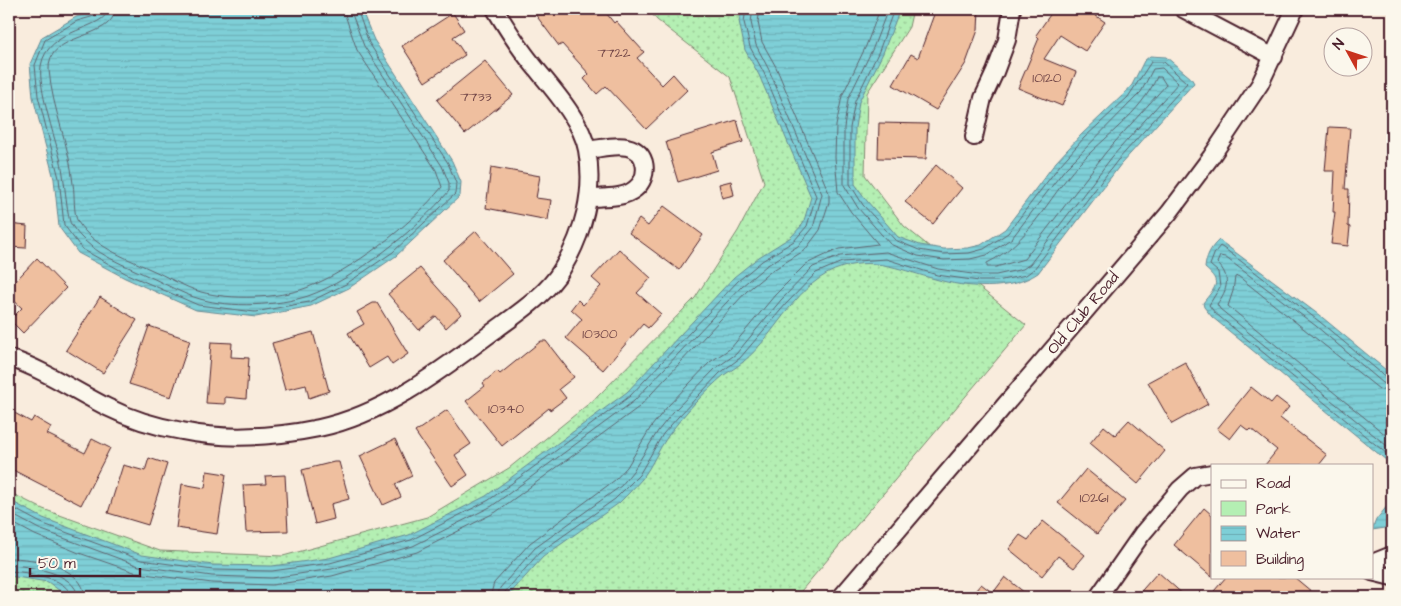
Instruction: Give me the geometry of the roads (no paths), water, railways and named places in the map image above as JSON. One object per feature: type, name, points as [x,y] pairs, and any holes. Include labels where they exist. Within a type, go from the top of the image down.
[{"type":"street","points":[[9,358],[25,363],[110,409],[181,431],[224,436],[262,435],[320,428],[362,414],[406,392],[451,364],[536,298],[561,271],[580,232],[589,198],[587,150],[562,98],[532,64],[495,9]]},
{"type":"street","points":[[974,137],[983,98],[996,72],[1006,40],[1012,9]]},
{"type":"street","points":[[1183,9],[1274,57]]},
{"type":"street","name":"Old Club Road","points":[[841,597],[1169,213],[1242,112],[1274,57],[1295,9]]},
{"type":"street","points":[[587,150],[625,146],[636,150],[642,157],[646,168],[644,178],[635,190],[622,196],[589,198]]},
{"type":"street","points":[[1098,597],[1142,534],[1180,489],[1195,476],[1211,473]]},
{"type":"street","points":[[1374,563],[1392,555]]},
{"type":"street","points":[[1374,572],[1392,577]]},
{"type":"water","points":[[105,9],[361,9],[374,40],[452,161],[461,182],[460,196],[396,256],[349,288],[311,306],[256,317],[196,310],[125,278],[78,253],[59,227],[54,179],[33,97],[30,64],[42,37],[76,17]]},
{"type":"water","points":[[742,9],[900,9],[883,53],[859,102],[855,128],[855,184],[898,237],[920,245],[944,249],[968,248],[981,245],[1005,229],[1056,162],[1132,85],[1144,61],[1150,56],[1166,57],[1191,78],[1194,83],[1121,164],[1038,273],[1027,279],[1001,286],[960,285],[890,266],[855,264],[827,274],[812,284],[788,309],[755,350],[743,362],[716,382],[687,412],[664,441],[646,474],[631,491],[619,503],[543,557],[507,597],[68,597],[48,582],[9,576],[9,500],[43,518],[142,555],[213,565],[272,566],[329,558],[409,535],[486,496],[627,392],[734,277],[759,257],[791,237],[803,224],[811,197],[759,75],[745,50],[739,21]]},
{"type":"water","points":[[1219,240],[1323,318],[1392,375],[1392,465],[1212,317],[1204,307],[1203,303],[1215,285],[1214,278],[1205,268],[1206,260],[1211,249]]},
{"type":"water","points":[[1392,500],[1392,527],[1374,530],[1376,520]]}]
